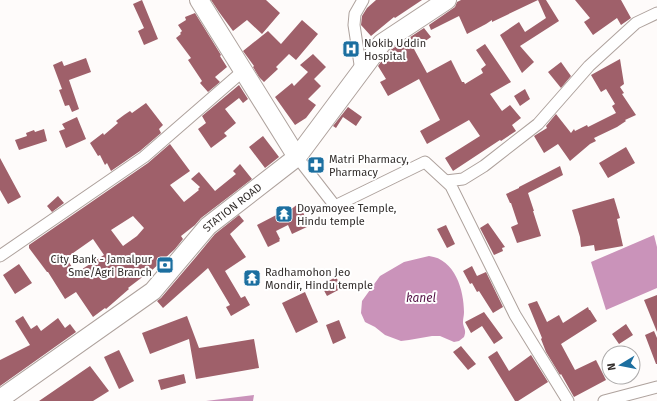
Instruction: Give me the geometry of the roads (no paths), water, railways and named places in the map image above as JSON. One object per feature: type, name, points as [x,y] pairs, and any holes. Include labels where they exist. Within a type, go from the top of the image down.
[{"type":"main road","points":[[199,0],[297,157]]},
{"type":"main road","name":"STATION ROAD","points":[[0,399],[153,291],[208,226],[297,157],[382,43],[447,0]]},
{"type":"street","points":[[361,71],[354,25],[355,14],[363,0]]},
{"type":"street","points":[[446,181],[463,179],[484,166],[538,124],[589,66],[636,23],[657,13]]},
{"type":"street","points":[[0,256],[144,157],[243,70]]},
{"type":"street","points":[[297,157],[335,206],[425,162],[451,186],[515,314],[568,401]]},
{"type":"street","points":[[604,401],[657,387]]},
{"type":"water","points":[[654,235],[657,247],[657,288],[606,310],[591,262]]},
{"type":"water","name":"kanel","points":[[429,256],[438,258],[452,269],[460,285],[464,303],[464,337],[459,341],[454,342],[440,336],[401,341],[385,335],[375,327],[365,322],[361,313],[362,301],[380,276],[404,262]]},
{"type":"water","points":[[254,395],[253,401],[206,401]]},
{"type":"place","name":"Nokib Uddin Hospital","points":[[351,49]]},
{"type":"place","name":"Matri Pharmacy, Pharmacy","points":[[316,165]]},
{"type":"place","name":"Doyamoyee Temple, Hindu temple","points":[[284,214]]},
{"type":"place","name":"City Bank - Jamalpur Sme/Agri Branch","points":[[165,265]]},
{"type":"place","name":"Radhamohon Jeo Mondir, Hindu temple","points":[[252,278]]}]
